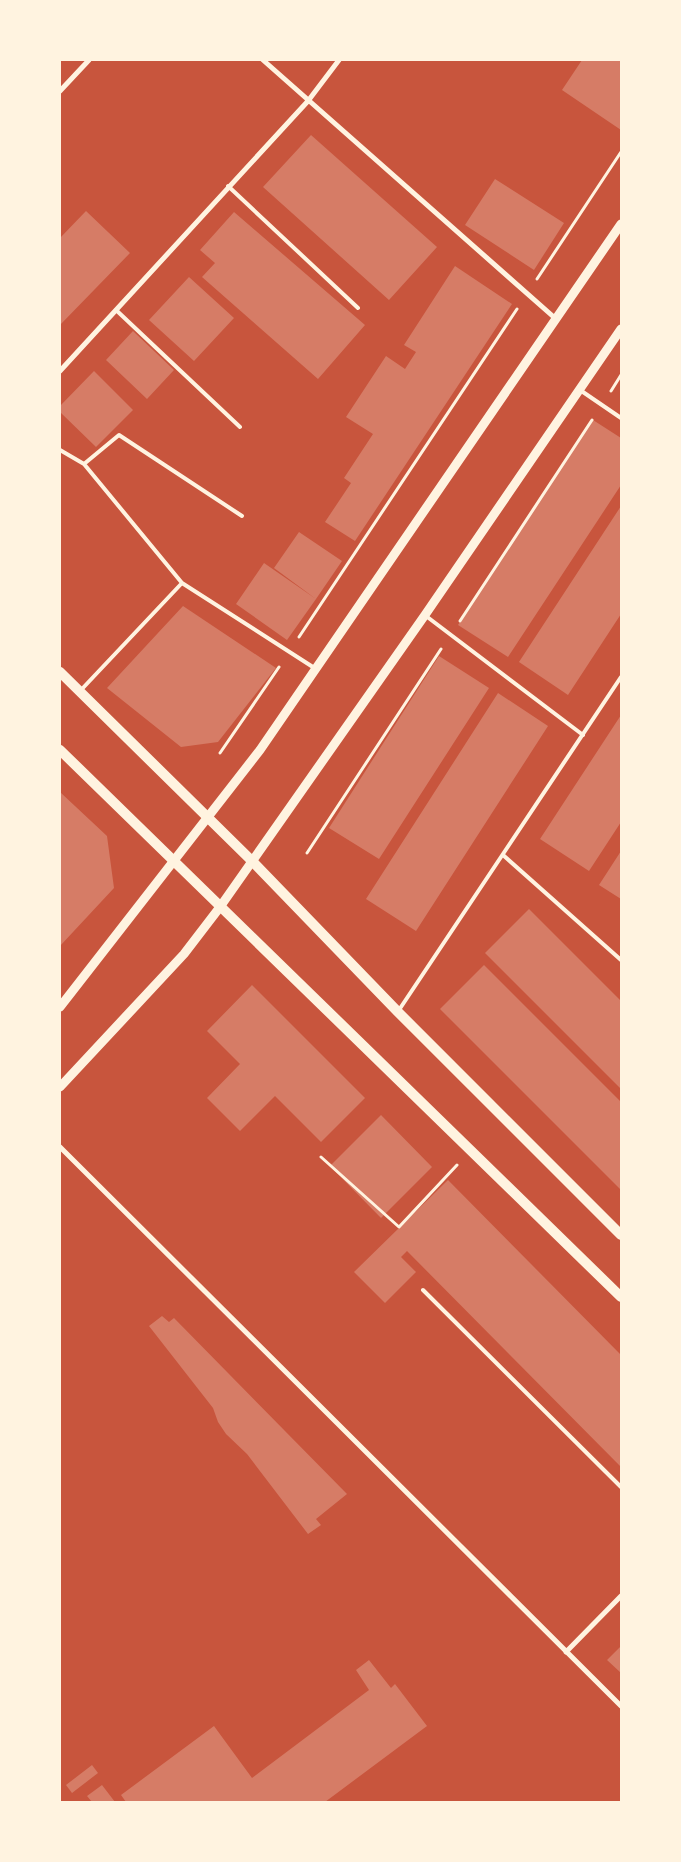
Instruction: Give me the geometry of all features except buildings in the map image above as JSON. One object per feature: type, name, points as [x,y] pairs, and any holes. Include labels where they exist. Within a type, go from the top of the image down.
[{"type":"main road","points":[[60,672],[253,862],[398,1012],[621,1235]]},
{"type":"main road","points":[[60,750],[621,1297]]},
{"type":"street","points":[[60,91],[89,60]]},
{"type":"street","points":[[263,60],[556,319]]},
{"type":"street","points":[[60,370],[308,101],[339,60]]},
{"type":"street","points":[[60,1007],[174,861],[206,816],[260,750],[621,224]]},
{"type":"street","points":[[60,1087],[184,954],[220,907],[425,616],[621,329]]},
{"type":"street","points":[[60,1147],[621,1706]]},
{"type":"street","points":[[566,1652],[621,1596]]},
{"type":"lane","points":[[228,186],[358,308]]},
{"type":"lane","points":[[116,310],[240,427]]},
{"type":"lane","points":[[580,390],[621,418]]},
{"type":"lane","points":[[84,464],[119,435],[242,516]]},
{"type":"lane","points":[[60,450],[84,464],[182,583],[316,669]]},
{"type":"lane","points":[[79,692],[182,583]]},
{"type":"lane","points":[[425,616],[584,735]]},
{"type":"lane","points":[[398,1012],[621,677]]},
{"type":"lane","points":[[503,855],[621,960]]},
{"type":"lane","points":[[423,1290],[621,1487]]},
{"type":"path","points":[[220,753],[290,652],[621,152]]},
{"type":"path","points":[[455,629],[621,375]]},
{"type":"path","points":[[307,852],[444,645]]},
{"type":"path","points":[[321,1157],[399,1227],[471,1150]]}]
